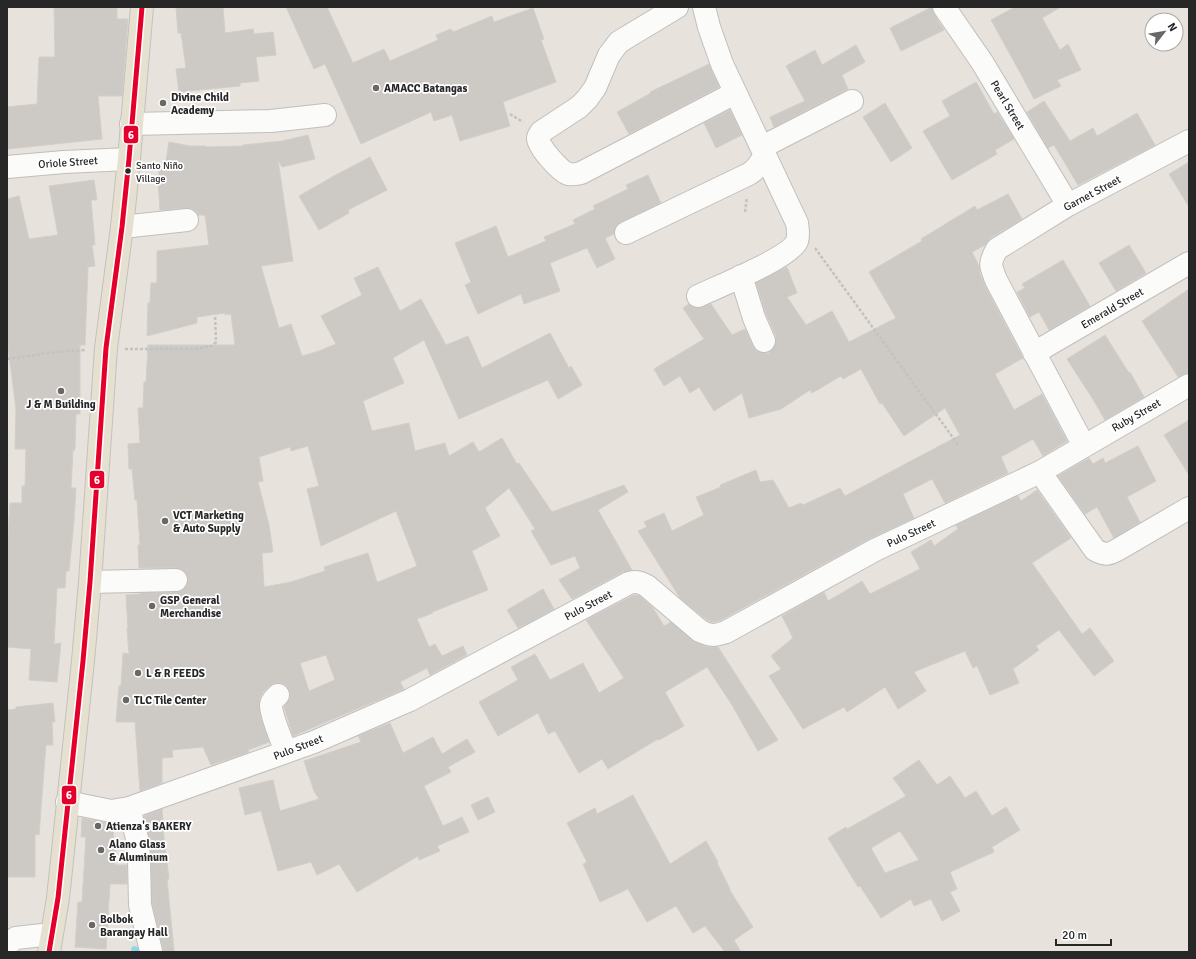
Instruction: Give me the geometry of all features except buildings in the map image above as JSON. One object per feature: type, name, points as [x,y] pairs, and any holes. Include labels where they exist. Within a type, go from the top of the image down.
[{"type":"main road","points":[[50,943],[58,898],[84,661],[106,348],[122,227],[142,7]]},
{"type":"street","points":[[677,7],[619,42],[609,55],[595,88],[588,99],[579,107],[541,132],[538,137],[539,142],[545,152],[560,169],[567,174],[574,175],[581,173],[735,92]]},
{"type":"street","points":[[698,296],[770,262],[775,248],[795,220],[722,64],[709,27],[704,7]]},
{"type":"street","name":"Pearl Street","points":[[944,7],[982,62],[1068,205]]},
{"type":"street","points":[[763,150],[852,102]]},
{"type":"street","points":[[131,124],[271,121],[325,115]]},
{"type":"street","name":"Garnet Street","points":[[1034,352],[992,272],[992,258],[997,249],[1068,205],[1189,141]]},
{"type":"street","points":[[626,233],[749,174],[760,165],[763,150]]},
{"type":"street","name":"Oriole Street","points":[[7,167],[64,162],[129,159]]},
{"type":"street","points":[[122,227],[187,220]]},
{"type":"street","name":"Emerald Street","points":[[1034,352],[1189,263]]},
{"type":"street","points":[[741,276],[754,318],[764,341]]},
{"type":"street","points":[[1034,352],[1084,446]]},
{"type":"street","name":"Ruby Street","points":[[1084,446],[1189,385]]},
{"type":"street","name":"Pulo Street","points":[[68,802],[111,811],[129,808],[314,742],[410,700],[628,583],[636,581],[642,583],[700,631],[709,636],[718,635],[875,550],[1040,472],[1084,446]]},
{"type":"street","points":[[1040,472],[1095,550],[1102,554],[1109,554],[1117,550],[1189,508]]},
{"type":"street","points":[[90,582],[176,580]]},
{"type":"street","points":[[278,695],[272,701],[271,706],[272,713],[286,752]]},
{"type":"street","points":[[129,808],[138,842],[140,905],[151,951]]},
{"type":"street","points":[[7,944],[16,938],[50,943]]},
{"type":"path","points":[[795,220],[959,446]]},
{"type":"path","points":[[7,359],[56,352],[106,348],[195,349],[212,346],[216,342],[215,315]]},
{"type":"waterway","points":[[134,949],[146,952]]},
{"type":"transit line","name":"6","points":[[49,952],[58,898],[83,661],[106,348],[122,227],[142,7]]},
{"type":"place","name":"AMACC Batangas","points":[[376,88]]},
{"type":"place","name":"Divine Child Academy","points":[[163,103]]},
{"type":"place","name":"Santo Niño Village","points":[[128,171]]},
{"type":"place","name":"J & M Building","points":[[61,391]]},
{"type":"place","name":"VCT Marketing & Auto Supply","points":[[165,521]]},
{"type":"place","name":"GSP General Merchandise","points":[[152,606]]},
{"type":"place","name":"L & R FEEDS","points":[[138,673]]},
{"type":"place","name":"TLC Tile Center","points":[[126,700]]},
{"type":"place","name":"Atienza's BAKERY","points":[[98,826]]},
{"type":"place","name":"Alano Glass & Aluminum","points":[[101,850]]},
{"type":"place","name":"Bolbok Barangay Hall","points":[[92,925]]}]
